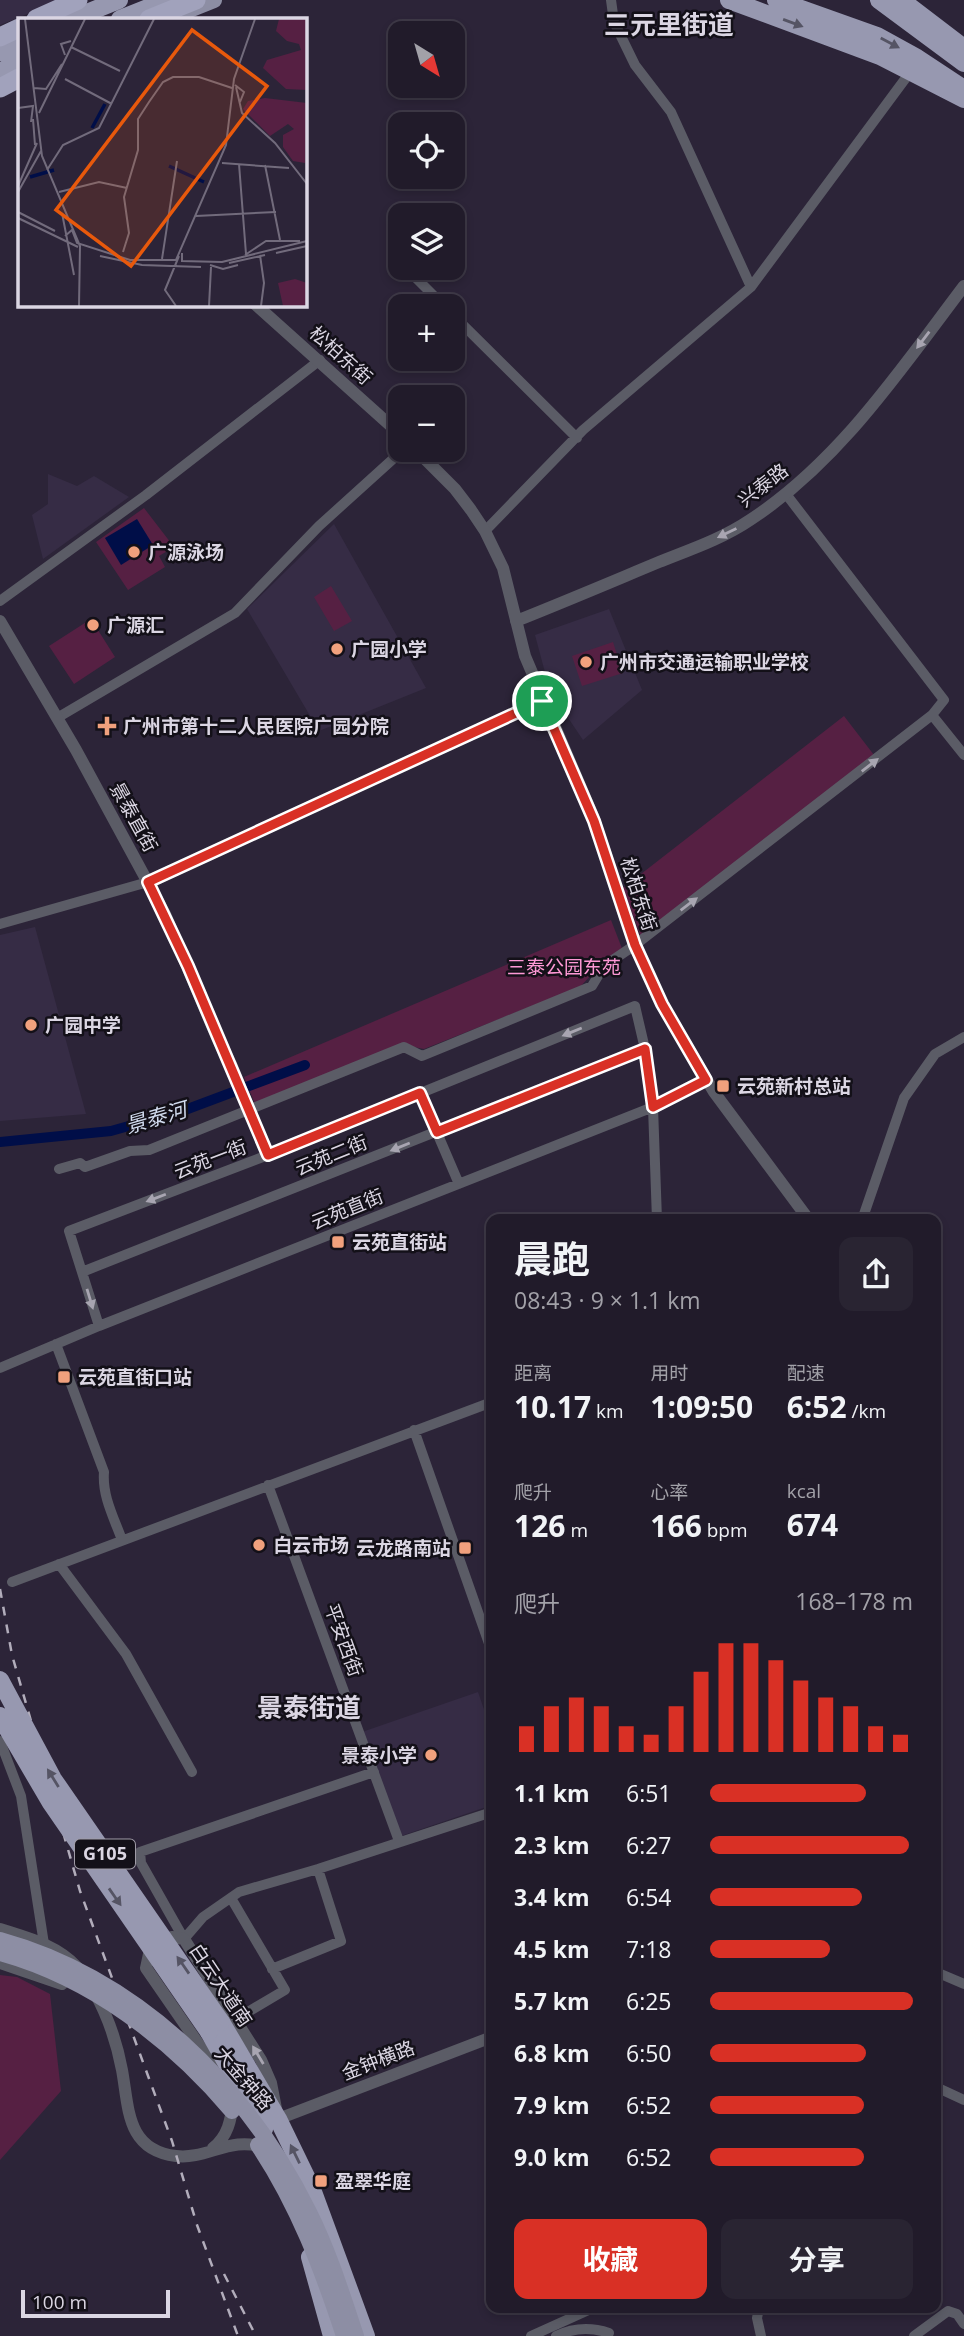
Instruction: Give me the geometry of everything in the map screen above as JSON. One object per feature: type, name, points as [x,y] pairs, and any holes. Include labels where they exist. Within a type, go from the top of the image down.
[{"type":"highway","points":[[38,18],[78,0]]},
{"type":"highway","points":[[74,18],[119,0]]},
{"type":"highway","points":[[151,18],[196,0]]},
{"type":"highway","points":[[729,0],[841,40],[911,71],[964,99]]},
{"type":"highway","points":[[776,0],[877,36],[964,89]]},
{"type":"highway","points":[[879,0],[962,57]]},
{"type":"highway","points":[[901,0],[962,57]]},
{"type":"highway","points":[[130,18],[171,14]]},
{"type":"highway","points":[[0,37],[18,28]]},
{"type":"highway","points":[[0,52],[18,43]]},
{"type":"highway","points":[[0,72],[18,63]]},
{"type":"highway","points":[[0,88],[18,79]]},
{"type":"highway","name":"白云大道南","points":[[0,1680],[53,1779],[222,2024],[278,2119],[319,2203],[366,2336]]},
{"type":"highway","name":"白云大道南","points":[[0,1716],[51,1803],[222,2024],[299,2219],[332,2336]]},
{"type":"main road","points":[[25,18],[63,0]]},
{"type":"main road","points":[[171,14],[190,0]]},
{"type":"main road","points":[[171,14],[215,0]]},
{"type":"main road","points":[[0,30],[18,21]]},
{"type":"main road","points":[[0,96],[18,87]]},
{"type":"main road","name":"大金钟路","points":[[0,1940],[36,1951],[103,1984],[159,2023],[212,2071],[258,2126],[295,2184],[329,2257],[356,2336]]},
{"type":"main road","name":"大金钟路","points":[[0,1953],[31,1962],[97,1995],[132,2018],[180,2056],[220,2097],[249,2133],[289,2196],[318,2261],[344,2336]]},
{"type":"street","points":[[611,0],[614,22],[635,65],[671,112],[751,287]]},
{"type":"street","points":[[485,531],[629,390],[751,287],[911,71]]},
{"type":"street","points":[[418,280],[432,294]]},
{"type":"street","name":"兴泰路","points":[[516,621],[706,543],[748,522],[786,494],[860,419],[964,286]]},
{"type":"street","name":"松柏东街","points":[[257,306],[388,423]]},
{"type":"street","points":[[465,327],[577,438]]},
{"type":"street","points":[[0,601],[146,495],[320,360]]},
{"type":"street","points":[[57,718],[235,613],[319,526],[390,462]]},
{"type":"street","name":"松柏东街","points":[[428,462],[455,489],[485,531],[503,568],[525,656],[594,821],[635,945],[662,1004],[706,1080],[804,1214]]},
{"type":"street","points":[[59,1169],[80,1163],[85,1167],[130,1151],[149,1150],[404,1047],[422,1056],[592,986],[604,966],[635,945],[933,715],[944,700],[786,494]]},
{"type":"street","name":"景泰直街","points":[[0,621],[57,718],[173,930],[268,1155]]},
{"type":"street","points":[[0,924],[148,882],[542,701]]},
{"type":"street","points":[[933,715],[964,755]]},
{"type":"street","name":"云苑一街","points":[[82,1272],[69,1231],[268,1155],[635,1006],[645,1049]]},
{"type":"street","points":[[864,1214],[904,1098],[935,1054],[964,1037]]},
{"type":"street","points":[[645,1049],[653,1107],[657,1214]]},
{"type":"street","name":"云苑二街","points":[[82,1272],[645,1049]]},
{"type":"street","name":"云苑直街","points":[[0,1368],[99,1326],[653,1107],[706,1080]]},
{"type":"street","points":[[420,1093],[459,1184]]},
{"type":"street","points":[[82,1272],[99,1326]]},
{"type":"street","points":[[56,1344],[104,1472],[103,1485],[122,1540]]},
{"type":"street","points":[[12,1582],[486,1404]]},
{"type":"street","points":[[414,1430],[486,1635]]},
{"type":"street","name":"平安西街","points":[[268,1485],[399,1842]]},
{"type":"street","points":[[59,1564],[126,1654],[192,1772]]},
{"type":"street","points":[[0,1741],[21,1796],[44,1944]]},
{"type":"street","points":[[231,1898],[285,1990],[222,2024],[184,1939],[141,1863],[140,1852],[374,1772]]},
{"type":"street","points":[[184,1939],[204,1917],[239,1892],[486,1814]]},
{"type":"street","points":[[272,1969],[341,1941],[318,1869]]},
{"type":"street","points":[[0,1929],[44,1944],[70,1960],[86,1977],[105,2011],[122,2069],[126,2107],[133,2128],[147,2146],[166,2155],[182,2157],[245,2143],[268,2149],[276,2157]]},
{"type":"street","points":[[184,1939],[172,1937],[158,1946],[149,1954],[146,1968],[276,2157]]},
{"type":"street","points":[[0,1962],[77,1990],[105,2011]]},
{"type":"street","points":[[941,1974],[964,1984]]},
{"type":"street","name":"金钟横路","points":[[278,2119],[486,2039]]},
{"type":"street","points":[[941,2089],[964,2100]]},
{"type":"street","points":[[210,2150],[225,2135],[231,2122],[234,2095]]},
{"type":"street","points":[[914,2336],[948,2311],[957,2314],[964,2323]]},
{"type":"street","points":[[531,2336],[582,2313]]},
{"type":"street","points":[[758,2313],[761,2336]]},
{"type":"street","points":[[556,2336],[568,2330],[588,2329],[609,2333]]},
{"type":"shaded area","points":[[0,0],[62,0],[0,25]]},
{"type":"shaded area","points":[[48,474],[77,486],[94,476],[129,497],[43,559],[32,515],[48,504]]},
{"type":"shaded area","points":[[137,519],[153,545],[121,565],[105,538]]},
{"type":"shaded area","name":"广园小学","points":[[334,524],[426,688],[319,731],[247,609]]},
{"type":"shaded area","name":"广州市交通运输职业学校","points":[[609,609],[642,690],[583,740],[550,691],[535,635]]},
{"type":"shaded area","name":"广园中学","points":[[35,927],[86,1114],[0,1121],[0,935]]},
{"type":"shaded area","name":"景泰小学","points":[[478,1692],[486,1715],[486,1807],[398,1837],[362,1732]]},
{"type":"green space","name":"广源泳场","points":[[144,508],[174,547],[159,556],[165,567],[128,590],[96,542]]},
{"type":"green space","points":[[331,586],[352,621],[334,631],[314,597]]},
{"type":"green space","points":[[91,619],[115,657],[74,684],[49,646]]},
{"type":"green space","points":[[613,642],[623,673],[582,686],[572,656]]},
{"type":"green space","points":[[844,716],[874,755],[641,937],[623,888]]},
{"type":"green space","name":"三泰公园东苑","points":[[611,920],[623,951],[602,963],[580,987],[424,1049],[403,1045],[255,1104],[244,1077]]},
{"type":"green space","points":[[0,1975],[17,1977],[50,1994],[61,2091],[0,2160]]},
{"type":"waterway","name":"景泰河","points":[[0,1142],[111,1131],[185,1110],[305,1065]]},
{"type":"railway","points":[[0,1589],[12,1655],[80,1891],[172,2141],[197,2225],[238,2336]]},
{"type":"railway","points":[[224,2274],[256,2336]]},
{"type":"place","name":"广源泳场","points":[[134,552]]},
{"type":"place","name":"广源汇","points":[[93,625]]},
{"type":"place","name":"广园小学","points":[[337,649]]},
{"type":"place","name":"广州市交通运输职业学校","points":[[586,662]]},
{"type":"place","name":"广州市第十二人民医院广园分院","points":[[107,726]]},
{"type":"place","name":"广园中学","points":[[31,1025]]},
{"type":"place","name":"云苑新村总站","points":[[723,1086]]},
{"type":"place","name":"云苑直街站","points":[[338,1242]]},
{"type":"place","name":"云苑直街口站","points":[[64,1377]]},
{"type":"place","name":"白云市场","points":[[259,1545]]},
{"type":"place","name":"云龙路南站","points":[[465,1548]]},
{"type":"place","name":"景泰小学","points":[[431,1755]]},
{"type":"place","name":"盈翠华庭","points":[[321,2181]]},
{"type":"district","name":"三元里街道","points":[[669,25]]},
{"type":"district","name":"景泰街道","points":[[309,1708]]},
{"type":"route","points":[[542,701],[594,821],[635,945],[662,1004],[706,1080],[653,1107],[645,1049],[437,1132],[420,1093],[268,1155],[173,930],[148,882],[542,701]]}]
